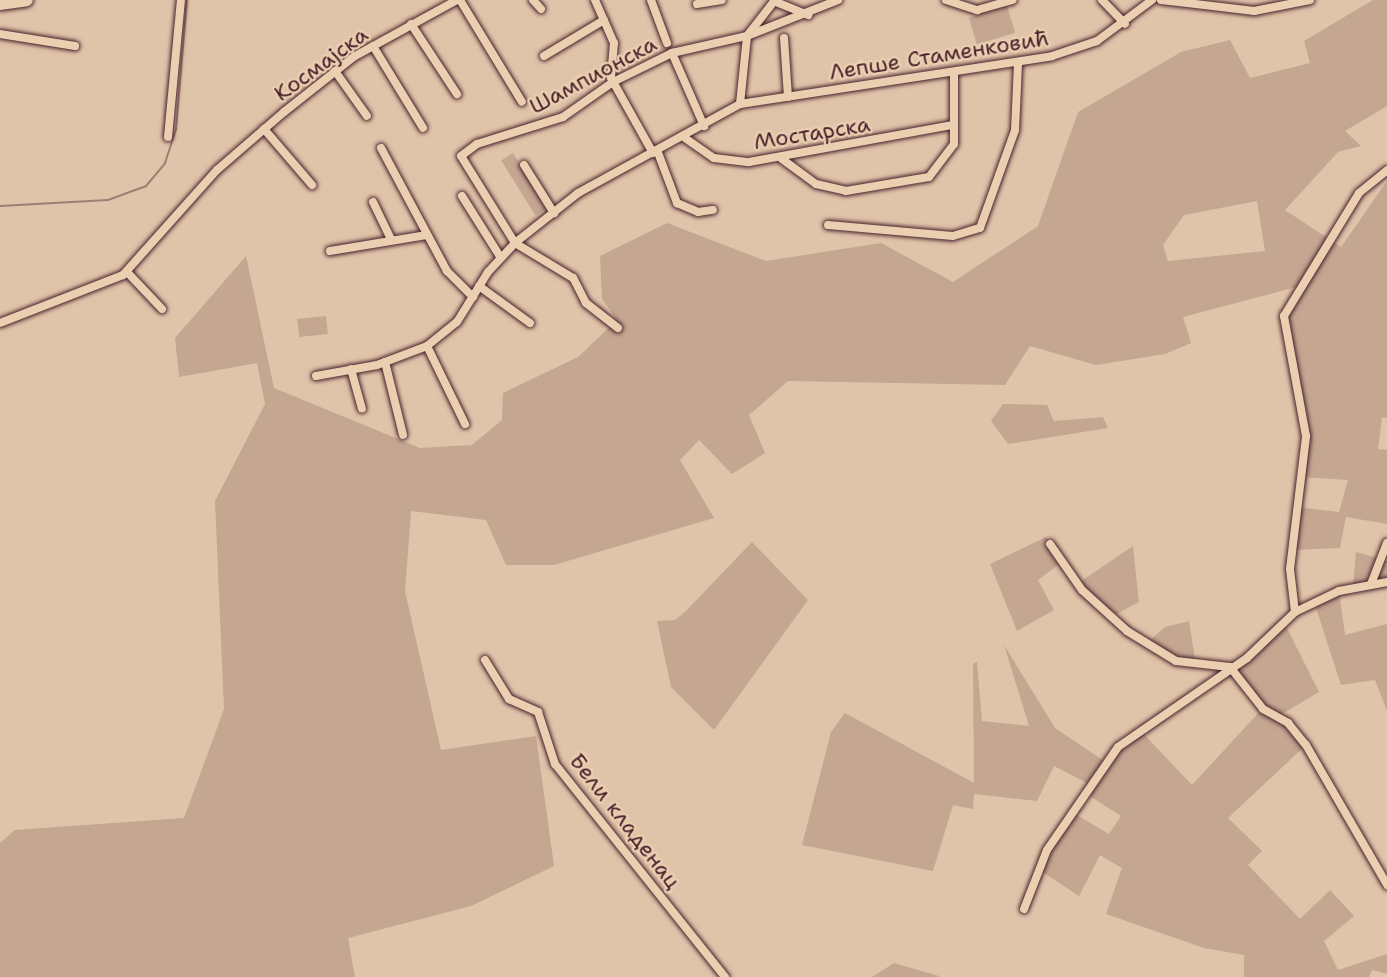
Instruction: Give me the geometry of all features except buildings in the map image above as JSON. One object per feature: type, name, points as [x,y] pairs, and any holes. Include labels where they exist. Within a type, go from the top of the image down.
[{"type":"main road","points":[[0,4],[27,0]]},
{"type":"street","points":[[168,137],[181,0]]},
{"type":"street","points":[[458,0],[522,102]]},
{"type":"street","name":"Космајска","points":[[127,272],[217,170],[264,129],[335,71],[411,24],[458,0]]},
{"type":"street","points":[[533,0],[541,9]]},
{"type":"street","points":[[596,0],[614,43],[613,82],[655,152],[677,203],[698,212],[714,210]]},
{"type":"street","points":[[651,0],[667,43]]},
{"type":"street","points":[[697,4],[722,0]]},
{"type":"street","name":"Шампионска","points":[[515,243],[460,156],[477,144],[563,117],[613,82],[672,53],[747,36],[809,15],[838,0]]},
{"type":"street","points":[[946,0],[977,10],[1013,0]]},
{"type":"street","points":[[1102,0],[1125,24]]},
{"type":"street","name":"Лепше Стаменковић","points":[[316,376],[385,362],[427,346],[457,321],[478,286],[515,243],[603,178],[685,138],[740,104],[1018,64],[1077,48],[1125,24],[1152,0]]},
{"type":"street","points":[[1161,0],[1254,10],[1310,0]]},
{"type":"street","points":[[740,104],[747,36],[776,1],[809,15]]},
{"type":"street","points":[[544,56],[604,20]]},
{"type":"street","points":[[411,24],[458,94]]},
{"type":"street","points":[[0,34],[75,46]]},
{"type":"street","points":[[784,38],[788,97]]},
{"type":"street","points":[[373,46],[423,128]]},
{"type":"street","points":[[672,53],[704,126]]},
{"type":"street","points":[[828,225],[953,236],[980,228],[1015,130],[1018,64]]},
{"type":"street","points":[[335,71],[367,116]]},
{"type":"street","points":[[782,159],[816,184],[859,192],[894,186],[934,173],[954,144],[952,125],[954,72]]},
{"type":"street","name":"Мостарска","points":[[685,138],[694,148],[728,161],[782,159],[952,125]]},
{"type":"street","points":[[264,129],[312,185]]},
{"type":"street","points":[[381,148],[447,271],[473,297]]},
{"type":"street","points":[[524,165],[554,213]]},
{"type":"street","points":[[1295,612],[1290,569],[1306,436],[1284,316],[1359,193],[1387,170]]},
{"type":"street","points":[[462,196],[501,258]]},
{"type":"street","points":[[373,202],[391,239]]},
{"type":"street","points":[[330,251],[391,239],[427,235]]},
{"type":"street","points":[[515,243],[573,278],[586,303],[618,328]]},
{"type":"street","points":[[0,323],[19,320],[127,272],[162,309]]},
{"type":"street","points":[[478,286],[530,323]]},
{"type":"street","points":[[427,346],[465,424]]},
{"type":"street","points":[[385,362],[403,435]]},
{"type":"street","points":[[351,369],[362,409]]},
{"type":"street","points":[[1371,584],[1387,543]]},
{"type":"street","points":[[1050,544],[1082,590],[1127,631],[1176,661],[1230,667],[1263,709],[1288,723],[1306,744],[1387,885]]},
{"type":"street","points":[[1024,909],[1043,857],[1104,761],[1230,667],[1295,612],[1339,591],[1387,582]]},
{"type":"street","name":"Бели кладенац","points":[[485,660],[509,699],[538,712],[555,764],[725,977]]},
{"type":"shaded area","points":[[1373,0],[1387,0],[1387,106],[1345,131],[1361,146],[1338,152],[1285,210],[1341,247],[1387,181],[1387,418],[1382,417],[1378,449],[1387,450],[1387,524],[1346,517],[1340,548],[1292,550],[1296,507],[1339,512],[1348,480],[1300,477],[1306,436],[1284,316],[1300,286],[1183,317],[1191,343],[1165,354],[1096,365],[1030,346],[1005,385],[788,381],[749,415],[765,453],[732,474],[699,440],[680,460],[714,518],[554,565],[506,565],[486,520],[411,511],[405,591],[441,750],[536,736],[554,866],[471,906],[348,938],[355,977],[0,977],[0,843],[15,830],[184,818],[224,709],[215,501],[265,404],[257,363],[179,377],[175,338],[246,256],[274,388],[420,448],[472,445],[502,420],[503,393],[578,357],[617,320],[602,299],[600,256],[667,223],[766,261],[881,243],[953,282],[1038,226],[1078,112],[1181,52],[1230,40],[1250,78],[1310,63],[1304,41]],"holes":[[[1257,201],[1265,251],[1168,261],[1163,245],[1184,215]]]},
{"type":"shaded area","points":[[1007,6],[1015,33],[977,44],[969,18]]},
{"type":"shaded area","points":[[513,153],[547,208],[536,216],[501,160]]},
{"type":"shaded area","points":[[326,316],[328,334],[299,337],[297,319]]},
{"type":"shaded area","points":[[1003,404],[1047,405],[1054,421],[1103,417],[1108,428],[1008,444],[991,421]]},
{"type":"shaded area","points":[[1046,537],[1062,562],[1038,580],[1054,610],[1017,631],[990,564]]},
{"type":"shaded area","points":[[752,542],[808,600],[714,730],[671,687],[657,621],[675,620],[685,612]]},
{"type":"shaded area","points":[[1133,546],[1139,602],[1111,617],[1077,584]]},
{"type":"shaded area","points":[[1356,552],[1387,561],[1387,582],[1353,587]]},
{"type":"shaded area","points":[[1339,591],[1345,635],[1387,624],[1387,711],[1375,680],[1341,685],[1314,602]]},
{"type":"shaded area","points":[[1189,621],[1196,665],[1146,644],[1165,627]]},
{"type":"shaded area","points":[[1284,622],[1319,692],[1277,717],[1306,745],[1228,818],[1262,851],[1248,865],[1300,919],[1330,890],[1354,916],[1324,941],[1338,970],[1387,954],[1387,974],[1372,970],[1369,977],[1244,977],[1244,955],[1204,948],[1106,914],[1122,868],[1100,855],[1079,896],[1038,869],[1075,814],[1109,834],[1121,816],[1085,793],[1089,784],[1054,766],[1037,801],[974,794],[973,809],[953,805],[933,871],[802,845],[831,732],[845,713],[974,783],[973,664],[977,662],[982,721],[1029,726],[1004,645],[1055,728],[1104,761],[1140,730],[1192,785],[1262,709],[1230,667]]},
{"type":"shaded area","points":[[894,963],[939,976],[939,977],[872,977]]},
{"type":"waterway","points":[[0,206],[108,200],[146,186],[165,163],[176,130],[187,0]]}]
